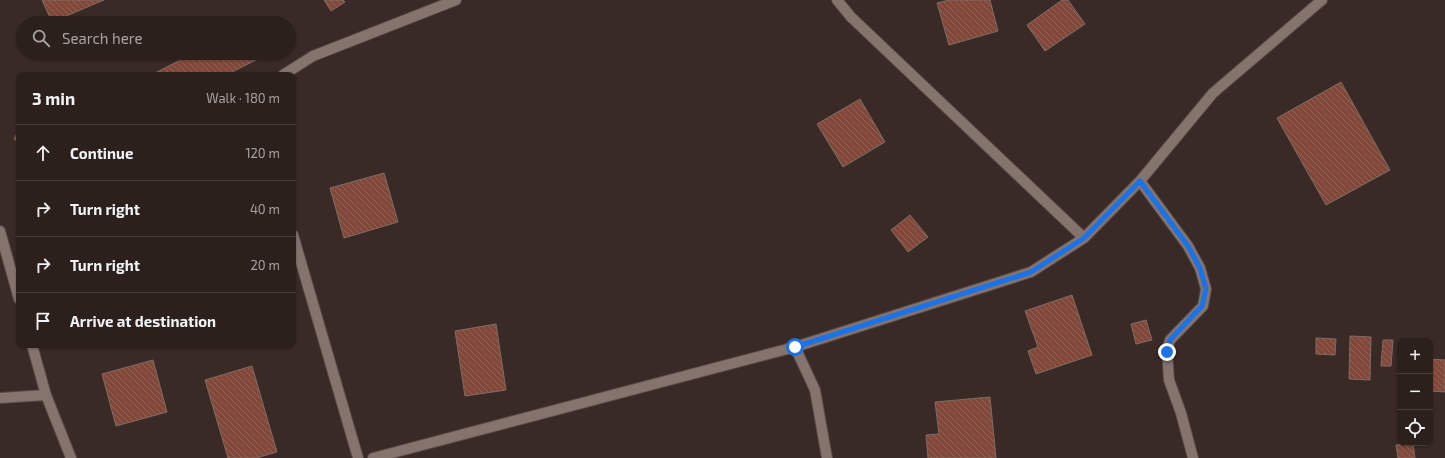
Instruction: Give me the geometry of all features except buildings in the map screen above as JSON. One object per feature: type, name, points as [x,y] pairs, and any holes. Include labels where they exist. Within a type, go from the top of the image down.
[{"type":"street","points":[[288,72],[313,56],[456,0]]},
{"type":"street","points":[[837,0],[851,16],[1084,238]]},
{"type":"street","points":[[373,458],[795,347],[1031,272],[1084,238],[1140,181],[1212,93],[1322,0]]},
{"type":"street","points":[[1140,181],[1188,246],[1200,268],[1206,289],[1202,306],[1170,340],[1167,352],[1169,380],[1181,413],[1193,458]]},
{"type":"street","points":[[0,231],[16,288]]},
{"type":"street","points":[[296,246],[358,458]]},
{"type":"street","points":[[795,347],[815,390],[827,458]]},
{"type":"street","points":[[33,348],[46,395],[71,458]]},
{"type":"street","points":[[0,398],[46,395]]},
{"type":"route","points":[[795,347],[1031,272],[1084,238],[1140,181],[1188,246],[1200,268],[1206,289],[1202,306],[1170,340],[1167,352]]}]
